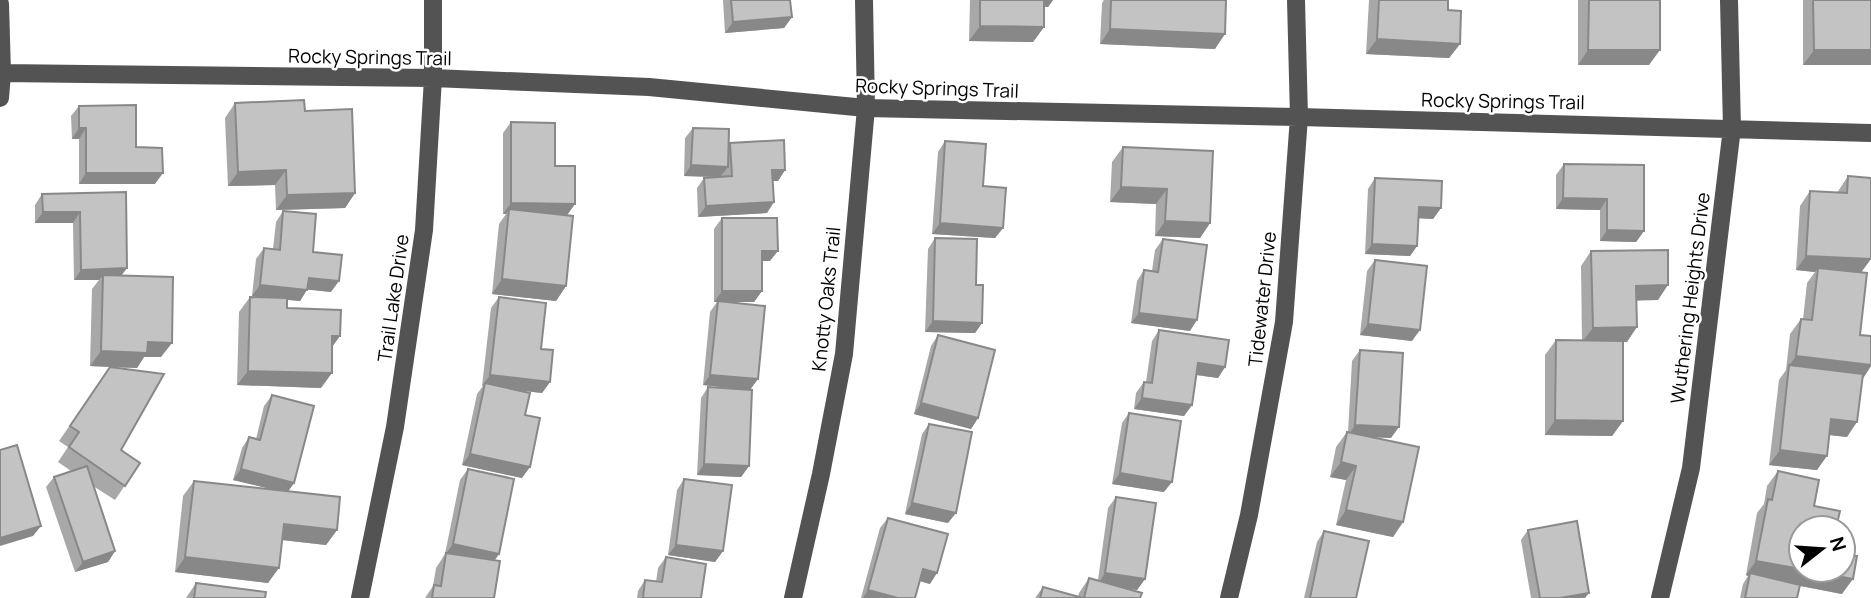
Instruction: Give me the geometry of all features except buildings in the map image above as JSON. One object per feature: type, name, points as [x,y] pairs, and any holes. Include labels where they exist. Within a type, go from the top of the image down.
[{"type":"street","name":"Trail Lake Drive","points":[[360,598],[395,427],[424,230],[433,78],[433,0]]},
{"type":"street","name":"Knotty Oaks Trail","points":[[793,598],[844,354],[866,108],[864,0]]},
{"type":"street","name":"Tidewater Drive","points":[[1229,598],[1249,515],[1284,322],[1299,117],[1296,0]]},
{"type":"street","name":"Wuthering Heights Drive","points":[[1660,598],[1691,468],[1732,128],[1728,0]]},
{"type":"street","points":[[0,4],[0,98]]},
{"type":"street","name":"Rocky Springs Trail","points":[[2,74],[433,78],[649,87],[866,108],[1871,133]]}]
